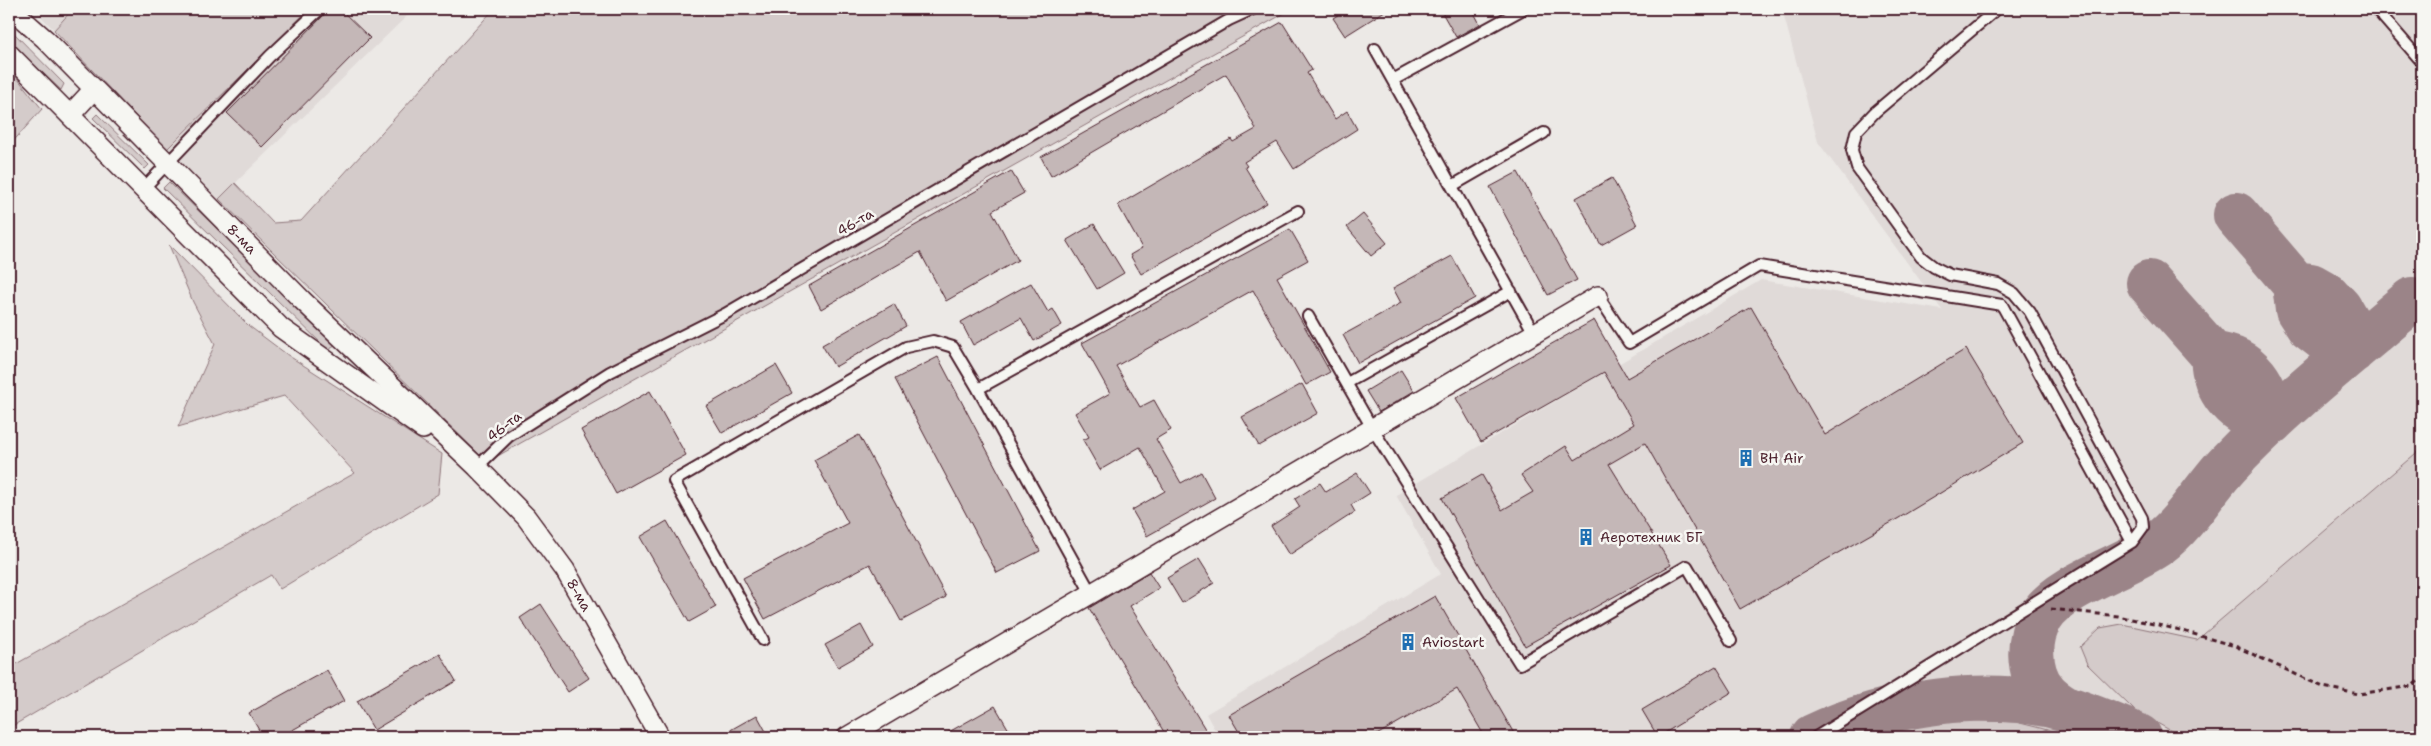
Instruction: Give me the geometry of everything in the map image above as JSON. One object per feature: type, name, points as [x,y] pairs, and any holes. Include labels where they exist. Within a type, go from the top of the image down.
[{"type":"street","name":"8-ма","points":[[10,9],[44,38],[302,300],[477,467],[526,517],[565,570],[660,737]]},
{"type":"street","name":"8-ма","points":[[9,54],[281,328],[477,467]]},
{"type":"street","points":[[70,115],[94,89]]},
{"type":"street","points":[[847,737],[1598,296]]},
{"type":"lane","points":[[142,190],[166,163],[320,9]]},
{"type":"lane","name":"46-та","points":[[477,467],[509,436],[610,372],[725,314],[1220,25],[1253,9]]},
{"type":"lane","points":[[1393,80],[1523,9]]},
{"type":"lane","points":[[1816,737],[2132,542],[2143,527],[2142,518],[2030,312],[2014,293],[1998,284],[1950,275],[1934,268],[1921,257],[1857,168],[1852,150],[1856,132],[1875,112],[1997,9]]},
{"type":"lane","points":[[2376,9],[2422,62]]},
{"type":"lane","points":[[1375,49],[1534,333]]},
{"type":"lane","points":[[1452,186],[1544,133]]},
{"type":"lane","points":[[978,389],[1298,211]]},
{"type":"lane","points":[[1598,296],[1629,343],[1759,266],[2002,305],[2132,542]]},
{"type":"lane","points":[[1347,383],[1511,291]]},
{"type":"lane","points":[[1308,316],[1372,428],[1520,664],[1687,566],[1731,641]]},
{"type":"lane","points":[[763,640],[674,481],[906,347],[933,341],[953,347],[1091,593]]},
{"type":"path","points":[[2048,608],[2118,616],[2176,629],[2236,646],[2323,687],[2359,694],[2412,686],[2422,678]]},
{"type":"shaded area","points":[[34,9],[74,9],[54,30]]},
{"type":"shaded area","points":[[73,9],[309,9],[167,149],[54,30]]},
{"type":"shaded area","points":[[309,9],[414,9],[219,199],[167,149]]},
{"type":"shaded area","points":[[494,9],[1292,9],[487,462],[219,199],[235,183],[273,223],[301,221]]},
{"type":"shaded area","points":[[1782,9],[2422,9],[2422,737],[1219,737],[1206,714],[1441,574],[1396,495],[1761,280],[1942,310],[1818,142]]},
{"type":"shaded area","points":[[9,28],[64,84],[61,90],[9,41]]},
{"type":"shaded area","points":[[9,68],[42,109],[9,146]]},
{"type":"shaded area","points":[[97,114],[149,165],[145,169],[93,118]]},
{"type":"shaded area","points":[[169,182],[335,344],[329,351],[163,188]]},
{"type":"shaded area","points":[[169,245],[249,326],[289,356],[442,454],[438,494],[280,589],[271,575],[9,728],[9,668],[355,473],[284,396],[178,427],[215,344],[193,302]]},
{"type":"shaded area","points":[[2422,448],[2422,737],[2182,737],[2134,710],[2087,664],[2080,647],[2100,628],[2122,624],[2197,640]]},
{"type":"shaded area","points":[[1952,720],[2016,722],[2076,737],[1866,737]]},
{"type":"building","points":[[330,9],[340,9],[370,38],[262,147],[227,113]]},
{"type":"building","points":[[1347,9],[1388,9],[1345,36],[1333,18]]},
{"type":"building","points":[[1440,9],[1472,9],[1480,24],[1456,37]]},
{"type":"building","points":[[1282,22],[1312,70],[1307,73],[1335,119],[1347,111],[1357,129],[1294,169],[1277,142],[1244,162],[1247,166],[1245,167],[1267,203],[1141,274],[1130,255],[1142,248],[1118,205],[1231,139],[1233,142],[1256,129],[1226,74],[1051,176],[1041,157]]},
{"type":"building","points":[[1011,171],[1024,193],[992,211],[1018,260],[946,301],[920,252],[821,309],[809,286]]},
{"type":"building","points":[[1518,172],[1577,280],[1548,295],[1490,187]]},
{"type":"building","points":[[1612,178],[1637,225],[1601,245],[1576,198]]},
{"type":"building","points":[[1363,214],[1387,243],[1371,256],[1347,227]]},
{"type":"building","points":[[1094,224],[1124,273],[1097,289],[1067,240]]},
{"type":"building","points":[[1290,229],[1308,260],[1277,277],[1330,372],[1306,385],[1253,290],[1116,366],[1140,407],[1154,400],[1171,430],[1156,439],[1181,483],[1201,472],[1215,498],[1147,536],[1132,510],[1165,491],[1140,447],[1100,470],[1083,440],[1089,437],[1075,413],[1110,393],[1082,343]]},
{"type":"building","points":[[1452,256],[1475,298],[1358,363],[1343,335],[1401,303],[1393,288]]},
{"type":"building","points":[[1031,283],[1048,312],[1053,309],[1062,325],[1034,341],[1021,318],[973,345],[961,322]]},
{"type":"building","points":[[894,304],[906,326],[835,367],[822,345]]},
{"type":"building","points":[[1751,307],[1825,435],[1966,349],[2023,443],[1899,518],[1740,609],[1645,443],[1609,464],[1671,565],[1525,646],[1442,498],[1482,475],[1502,510],[1533,492],[1521,475],[1566,446],[1575,460],[1634,424],[1604,372],[1481,442],[1456,398],[1594,320],[1627,378]]},
{"type":"building","points":[[938,357],[1040,551],[997,573],[895,379]]},
{"type":"building","points":[[776,365],[792,393],[722,433],[706,406]]},
{"type":"building","points":[[1401,370],[1414,391],[1379,412],[1366,391]]},
{"type":"building","points":[[1302,384],[1318,413],[1259,446],[1242,417]]},
{"type":"building","points":[[650,391],[686,455],[616,494],[581,430]]},
{"type":"building","points":[[859,435],[946,597],[901,621],[870,564],[765,619],[743,578],[848,523],[814,460]]},
{"type":"building","points":[[1357,473],[1370,493],[1351,505],[1355,512],[1289,555],[1271,526],[1300,507],[1295,499],[1320,483],[1326,492]]},
{"type":"building","points":[[667,521],[716,607],[689,622],[640,537]]},
{"type":"building","points":[[1199,559],[1214,583],[1182,603],[1167,578]]},
{"type":"building","points":[[1149,572],[1159,588],[1130,606],[1210,737],[1167,737],[1089,608]]},
{"type":"building","name":"Aviostart","points":[[1435,596],[1516,737],[1485,737],[1457,689],[1373,737],[1242,737],[1229,715]]},
{"type":"building","points":[[541,604],[589,678],[568,692],[520,618]]},
{"type":"building","points":[[861,625],[873,647],[838,667],[825,645]]},
{"type":"building","points":[[440,654],[456,681],[374,730],[357,701]]},
{"type":"building","points":[[1716,666],[1732,692],[1658,737],[1642,710]]},
{"type":"building","points":[[327,670],[344,701],[280,737],[263,737],[249,713]]},
{"type":"building","points":[[995,706],[1013,737],[940,737]]},
{"type":"building","points":[[757,715],[769,737],[718,737]]},
{"type":"taxiway","points":[[2236,215],[2295,284],[2298,310],[2309,327],[2335,347],[2352,351],[2350,327],[2339,308],[2327,295],[2311,286],[2295,284]]},
{"type":"taxiway","points":[[2149,283],[2213,355],[2217,380],[2229,400],[2247,414],[2271,422],[2266,397],[2255,376],[2238,362],[2226,357],[2213,355]]},
{"type":"taxiway","points":[[2067,709],[2044,691],[2038,683],[2032,664],[2032,644],[2041,616],[2064,594],[2146,551],[2169,535],[2220,473],[2250,441],[2318,379],[2412,300]]},
{"type":"taxiway","points":[[1813,737],[1842,725],[1905,707],[1972,699],[2005,699],[2037,702],[2094,718],[2139,737]]},
{"type":"place","name":"BH Air","points":[[1746,458]]},
{"type":"place","name":"Аеротехник БГ","points":[[1586,537]]},
{"type":"place","name":"Aviostart","points":[[1408,642]]}]
